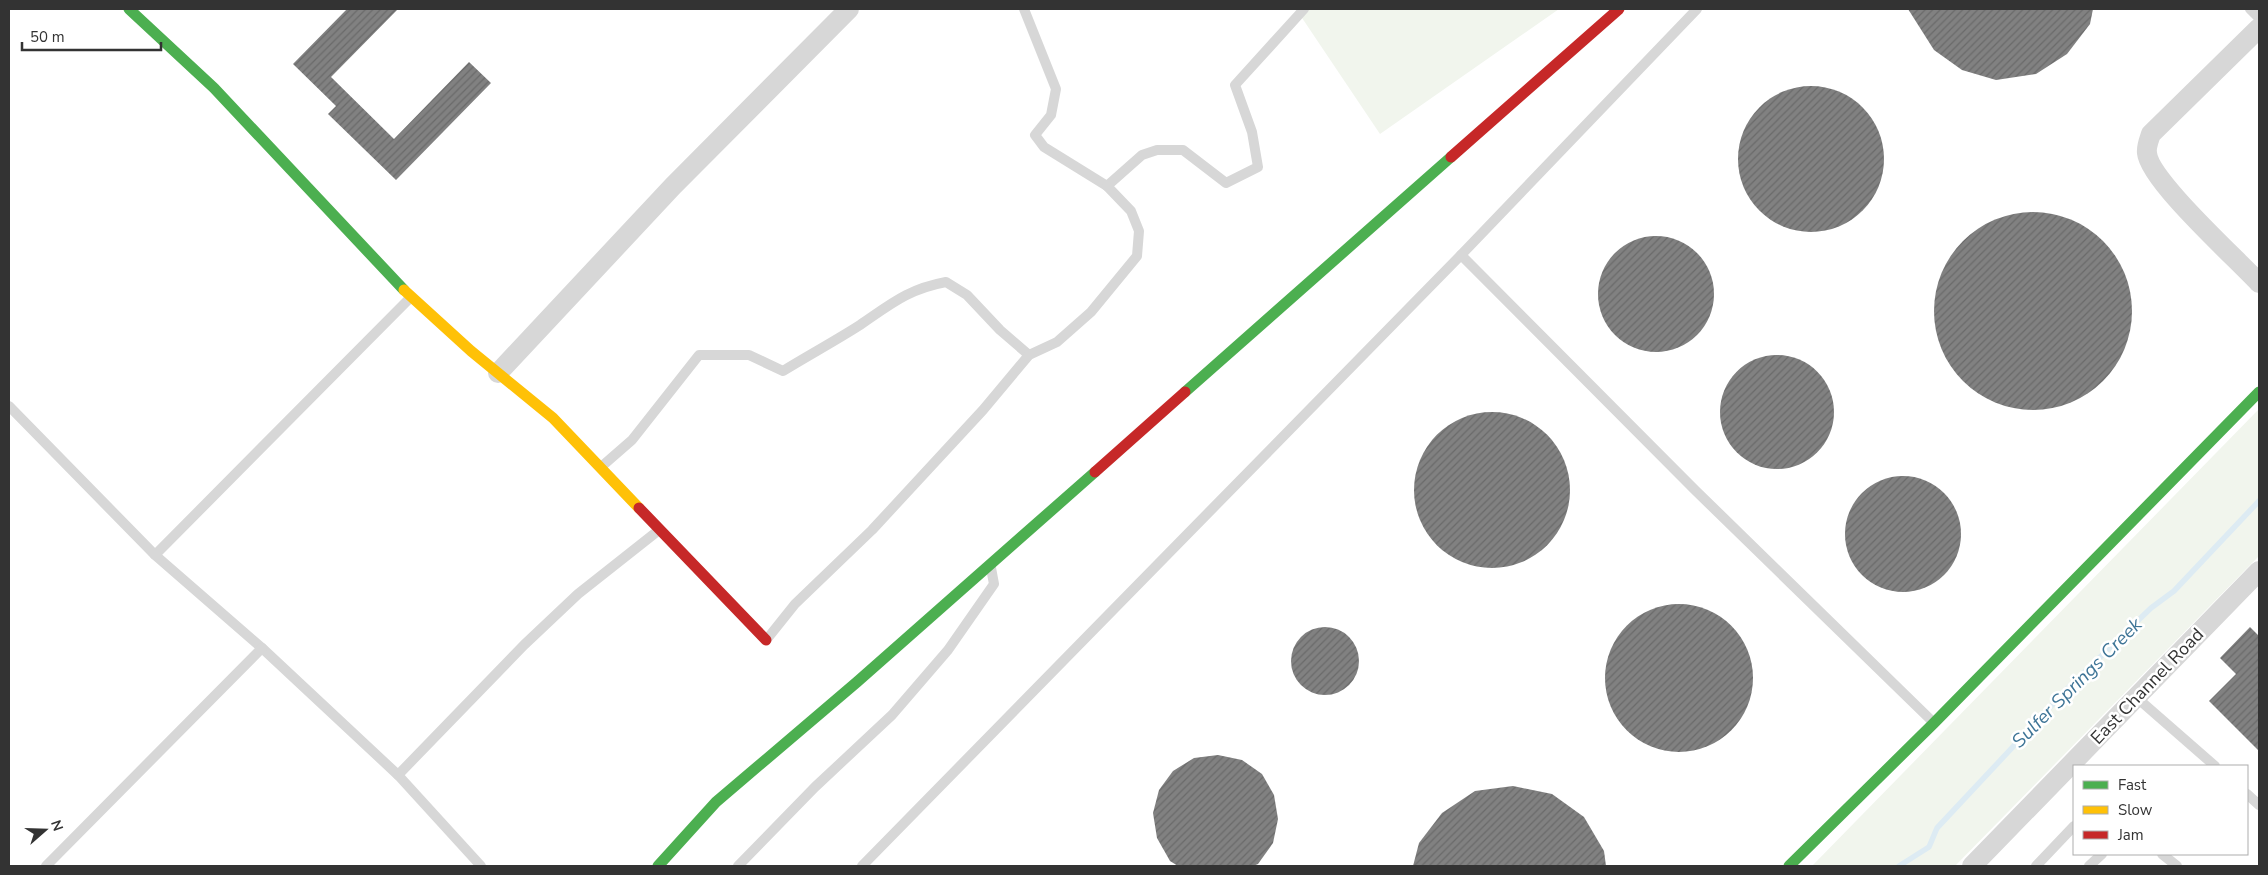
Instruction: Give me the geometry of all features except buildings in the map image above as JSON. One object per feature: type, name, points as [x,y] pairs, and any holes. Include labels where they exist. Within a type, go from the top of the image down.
[{"type":"street","points":[[129,9],[214,88],[411,297],[553,418],[766,640]]},
{"type":"street","points":[[498,373],[673,186],[849,9]]},
{"type":"street","points":[[658,866],[716,802],[858,682],[1619,9]]},
{"type":"street","points":[[2259,28],[2151,134],[2146,152],[2152,170],[2170,192],[2259,282]]},
{"type":"street","points":[[1789,866],[1934,723],[2259,392]]},
{"type":"street","name":"East Channel Road","points":[[1972,866],[2257,576]]},
{"type":"lane","points":[[766,640],[795,604],[872,530],[983,410],[1029,355],[1057,342],[1091,312],[1137,256],[1139,231],[1131,211],[1107,186],[1044,147],[1035,135],[1051,115],[1056,89],[1024,9]]},
{"type":"lane","points":[[1107,186],[1142,155],[1157,150],[1183,150],[1226,183],[1258,167],[1252,132],[1234,85],[1304,9]]},
{"type":"lane","points":[[862,866],[1461,256],[1697,9]]},
{"type":"lane","points":[[2250,9],[2259,18]]},
{"type":"lane","points":[[1461,256],[1695,490],[1934,723]]},
{"type":"lane","points":[[601,467],[632,440],[699,355],[749,355],[783,371],[860,325],[898,297],[926,285],[946,282],[967,295],[1000,330],[1029,355]]},
{"type":"lane","points":[[155,555],[411,297]]},
{"type":"lane","points":[[9,406],[155,555],[262,648],[398,775],[481,866]]},
{"type":"lane","points":[[398,775],[530,638],[578,594],[660,530]]},
{"type":"lane","points":[[738,866],[815,787],[892,715],[948,650],[994,584],[990,564]]},
{"type":"lane","points":[[46,866],[262,648]]},
{"type":"lane","points":[[2136,697],[2214,765]]},
{"type":"lane","points":[[2248,795],[2259,805]]},
{"type":"lane","points":[[2036,866],[2073,827]]},
{"type":"lane","points":[[2089,866],[2101,855]]},
{"type":"lane","points":[[2163,855],[2177,866]]},
{"type":"shaded area","points":[[1296,9],[1559,9],[1380,134]]},
{"type":"shaded area","points":[[2259,409],[2259,556],[1955,866],[1812,866]]},
{"type":"waterway","name":"Sulfer Springs Creek","points":[[1899,866],[1929,847],[1937,828],[2068,688],[2151,608],[2174,591],[2259,501]]},
{"type":"traffic: fast","points":[[129,9],[214,88],[404,290]]},
{"type":"traffic: fast","points":[[1185,392],[1451,157]]},
{"type":"traffic: fast","points":[[1789,866],[1934,723],[2259,392]]},
{"type":"traffic: fast","points":[[658,866],[716,802],[857,682],[1095,472]]},
{"type":"traffic: slow","points":[[404,290],[471,351],[553,418],[639,508]]},
{"type":"traffic: jam","points":[[1451,157],[1619,9]]},
{"type":"traffic: jam","points":[[1095,472],[1185,392]]},
{"type":"traffic: jam","points":[[639,508],[766,640]]}]
